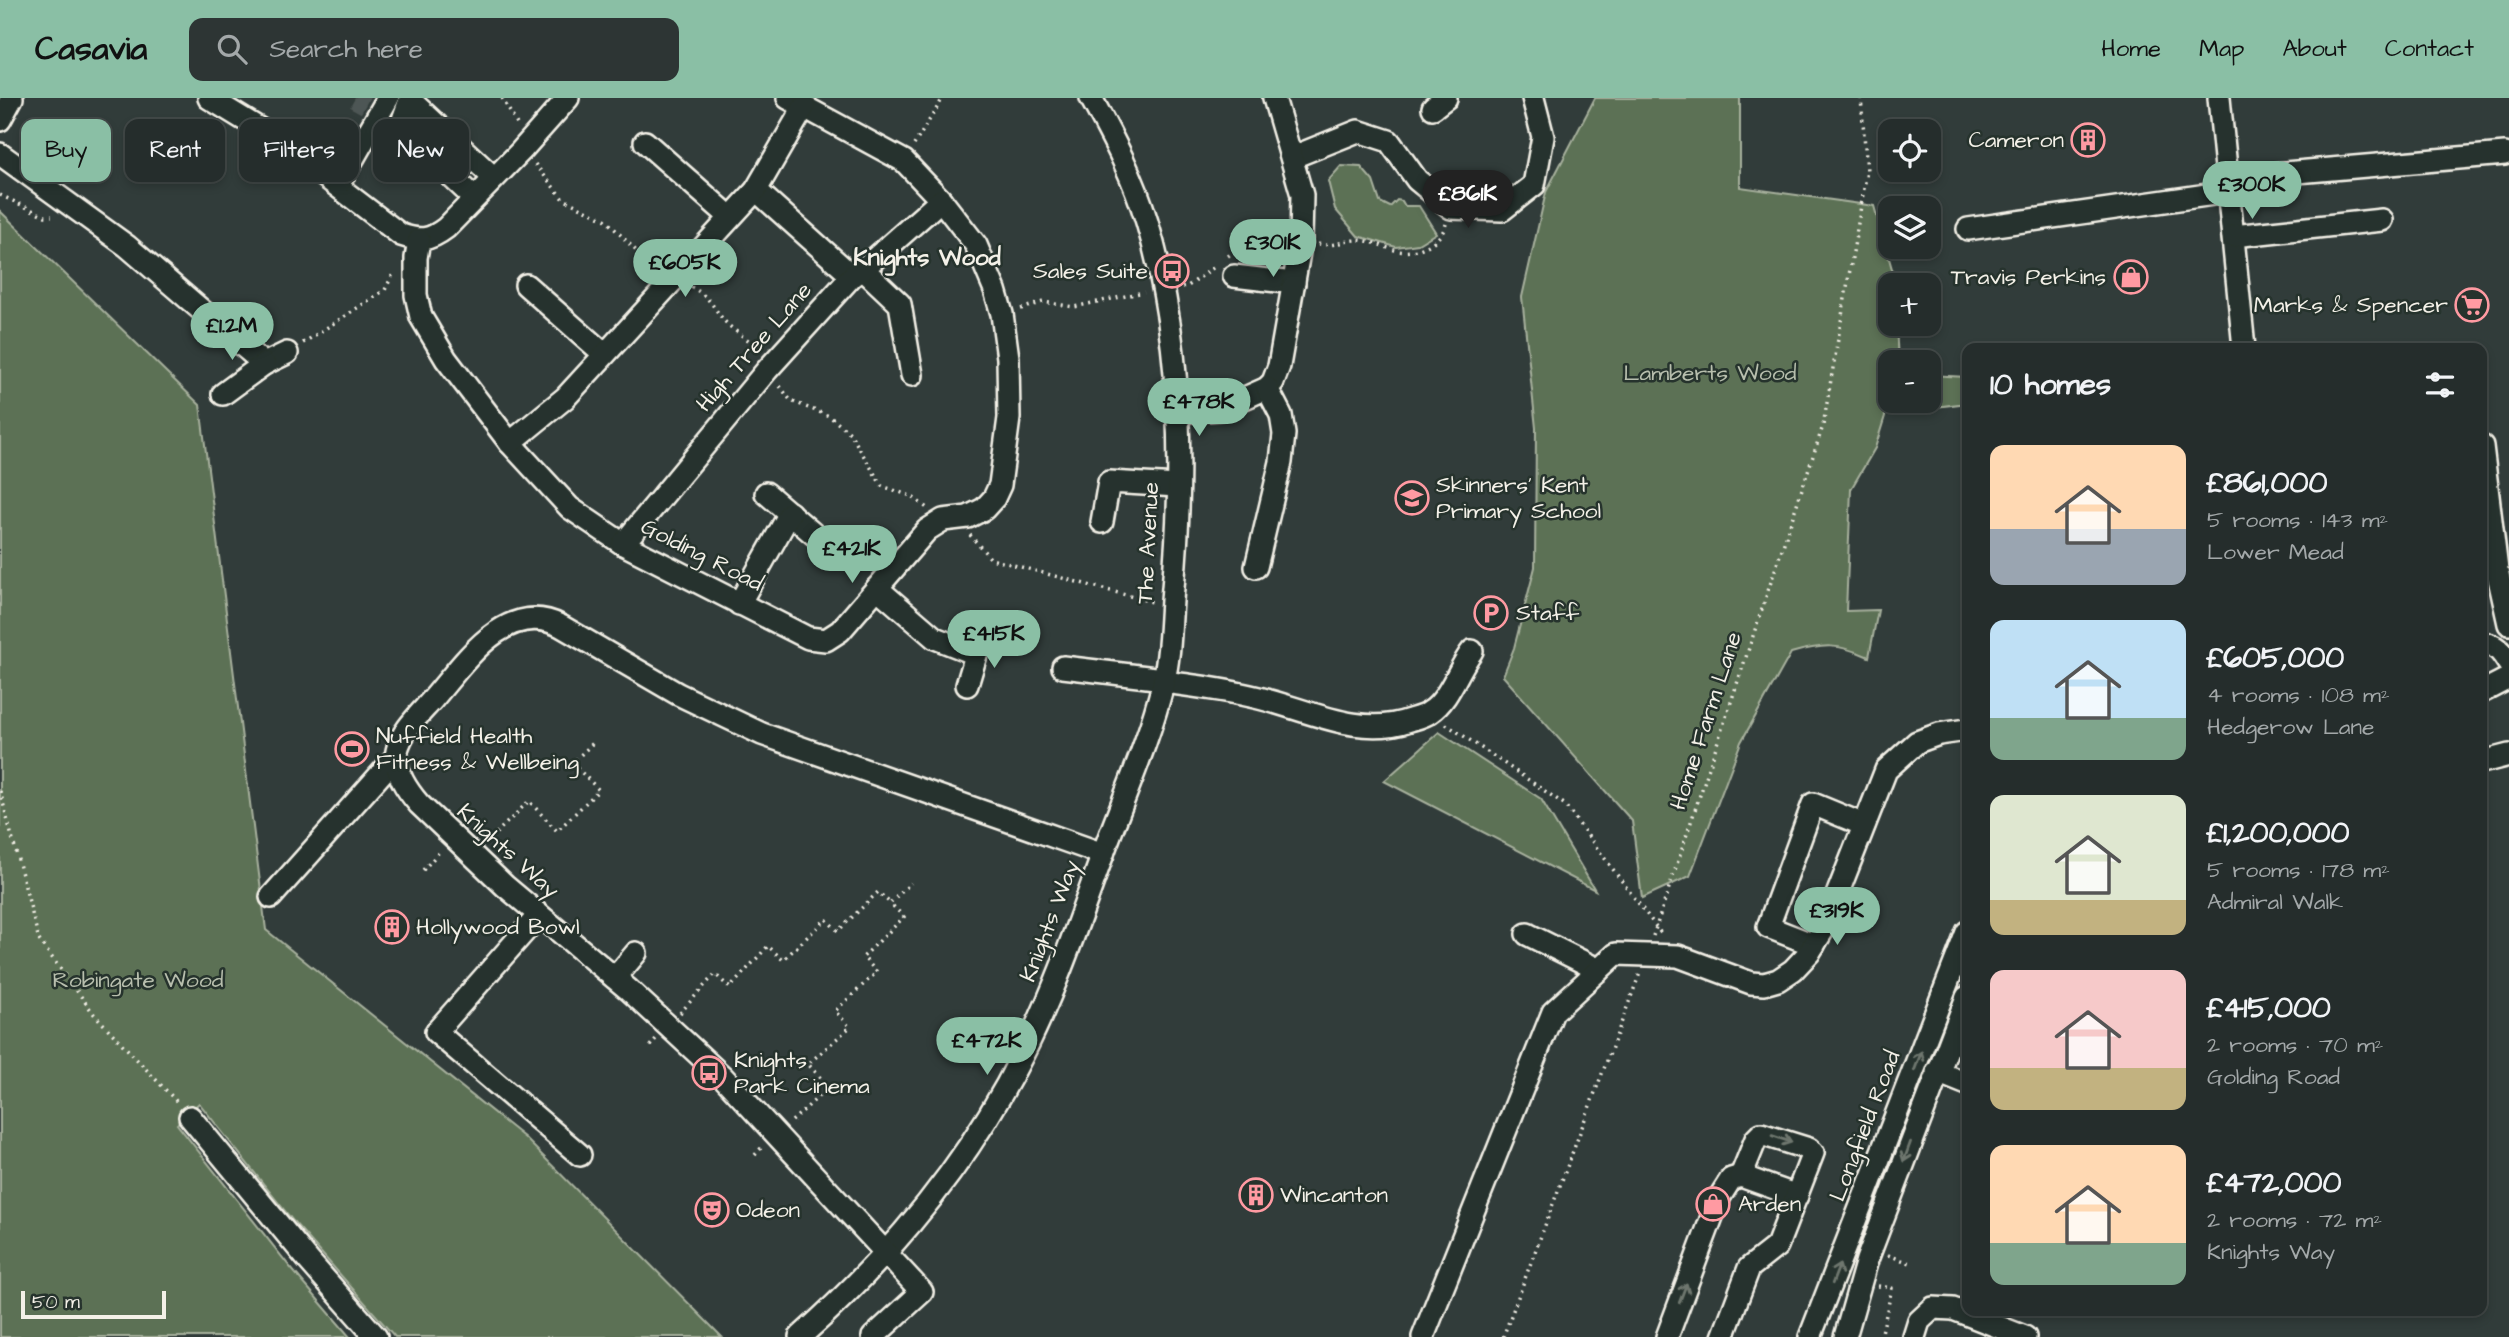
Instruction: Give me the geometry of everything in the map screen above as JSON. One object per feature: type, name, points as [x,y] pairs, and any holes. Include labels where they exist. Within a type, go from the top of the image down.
[{"type":"street","points":[[0,120],[12,98]]},
{"type":"street","points":[[209,98],[273,137],[417,249],[433,238],[474,198],[568,98]]},
{"type":"street","name":"The Avenue","points":[[1091,98],[1114,139],[1147,223],[1171,334],[1177,412],[1178,486],[1164,681],[1127,790]]},
{"type":"street","points":[[1177,412],[1220,409],[1267,388],[1273,382],[1279,366],[1301,241],[1302,195],[1274,98]]},
{"type":"street","points":[[1293,157],[1358,131],[1389,141],[1418,180],[1451,208],[1502,210],[1534,185],[1544,137],[1533,98]]},
{"type":"street","points":[[2219,98],[2244,343]]},
{"type":"street","points":[[474,198],[400,128],[410,100],[494,178]]},
{"type":"street","points":[[510,443],[565,398],[756,190],[796,102]]},
{"type":"street","name":"Golding Road","points":[[417,249],[416,295],[421,317],[446,359],[510,443],[570,508],[623,544],[738,604],[808,638],[827,640],[840,631],[926,530],[949,519],[968,517],[984,509],[995,498],[1000,485],[1009,418],[1008,358],[1002,314],[987,267],[976,245],[941,200],[904,161],[796,102]]},
{"type":"street","points":[[338,185],[378,105]]},
{"type":"street","points":[[645,142],[730,218]]},
{"type":"street","points":[[0,154],[127,246],[264,365]]},
{"type":"street","points":[[1968,229],[2228,185],[2505,154]]},
{"type":"street","points":[[756,190],[900,304],[912,375]]},
{"type":"street","name":"High Tree Lane","points":[[623,544],[767,370],[858,273],[941,200]]},
{"type":"street","points":[[2233,236],[2382,220]]},
{"type":"street","points":[[1226,266],[1294,283]]},
{"type":"street","points":[[526,285],[604,354]]},
{"type":"street","points":[[223,394],[264,365],[287,353]]},
{"type":"street","points":[[1256,567],[1281,462],[1284,435],[1276,400],[1267,388]]},
{"type":"street","points":[[2487,480],[2497,570],[2509,624]]},
{"type":"street","points":[[1102,522],[1109,482],[1178,486]]},
{"type":"street","points":[[766,493],[817,537]]},
{"type":"street","points":[[738,604],[790,513]]},
{"type":"street","points":[[877,588],[935,638],[979,648],[967,685]]},
{"type":"street","name":"Knights Way","points":[[887,1252],[722,1076],[615,978],[539,915],[419,804],[399,773],[397,749],[410,727],[482,643],[511,624],[541,620],[561,626],[678,694],[762,734],[1103,854]]},
{"type":"street","points":[[2487,644],[2501,650],[2509,664]]},
{"type":"street","points":[[1063,667],[1223,690],[1261,698],[1351,725],[1395,725],[1430,713],[1447,696],[1460,666],[1472,650]]},
{"type":"street","points":[[2487,689],[2509,678]]},
{"type":"street","points":[[1423,1337],[1553,1012],[1616,954],[1678,956],[1751,983],[1764,984],[1778,980],[1793,970],[1824,928],[1886,770],[1917,742],[1939,734],[1962,731]]},
{"type":"street","points":[[2487,761],[2509,755]]},
{"type":"street","points":[[271,897],[396,757]]},
{"type":"street","name":"Knights Way","points":[[800,1337],[887,1252],[925,1208],[961,1160],[1009,1080],[1054,986],[1127,790]]},
{"type":"street","points":[[1814,945],[1768,927],[1813,804],[1864,825]]},
{"type":"street","points":[[539,915],[436,1032],[580,1154]]},
{"type":"street","points":[[1527,934],[1600,970]]},
{"type":"street","name":"Longfield Road","points":[[1810,1337],[1962,945]]},
{"type":"street","points":[[615,978],[636,953]]},
{"type":"street","name":"Longfield Road","points":[[1845,1337],[1867,1260],[1962,1010]]},
{"type":"street","points":[[1937,1072],[1962,1082]]},
{"type":"street","points":[[191,1117],[300,1251],[376,1337]]},
{"type":"street","points":[[1723,1337],[1749,1268],[1777,1246],[1813,1153],[1809,1149],[1761,1134],[1756,1139],[1741,1176]]},
{"type":"street","points":[[1667,1337],[1719,1198],[1731,1179],[1741,1176],[1797,1196]]},
{"type":"street","points":[[873,1337],[922,1292],[887,1252]]},
{"type":"street","points":[[1914,1337],[1919,1321],[1933,1308],[1962,1312]]},
{"type":"street","points":[[1971,1316],[2025,1337]]},
{"type":"path","points":[[502,98],[518,126],[508,139],[563,199],[605,219],[650,265],[705,294],[731,328],[751,339],[767,370],[791,401],[829,416],[850,433],[882,486],[911,496],[949,519],[991,559],[1171,607]]},
{"type":"path","points":[[904,161],[943,98]]},
{"type":"path","name":"Home Farm Lane","points":[[1503,1337],[1656,927],[1823,426],[1867,171],[1861,98]]},
{"type":"path","points":[[0,195],[45,216],[58,216],[68,203]]},
{"type":"path","points":[[1002,314],[1043,302],[1074,307],[1188,286],[1226,266],[1246,243],[1301,241],[1332,246],[1357,240],[1402,252],[1430,246],[1443,234],[1451,208]]},
{"type":"path","points":[[287,353],[385,290],[398,265],[417,249]]},
{"type":"path","points":[[1430,713],[1564,804],[1678,956]]},
{"type":"path","points":[[480,836],[486,844],[529,801],[557,831],[598,790],[572,764],[593,743]]},
{"type":"path","points":[[0,790],[39,940],[94,1014],[191,1117]]},
{"type":"path","points":[[423,870],[453,837]]},
{"type":"path","points":[[890,903],[911,883]]},
{"type":"path","points":[[650,1046],[715,974],[730,988],[768,946],[783,960],[826,919],[838,931],[878,892],[904,917],[863,957],[877,972],[835,1011],[850,1027],[808,1064],[829,1087],[755,1155]]},
{"type":"path","points":[[1882,1253],[1910,1263]]},
{"type":"path","points":[[1873,1284],[1892,1288],[1881,1337]]},
{"type":"green space","name":"Lamberts Wood","points":[[1595,98],[1740,98],[1740,187],[1874,206],[1878,220],[1878,259],[1889,259],[1893,273],[1878,273],[1878,336],[1897,336],[1897,350],[1878,350],[1878,413],[1886,413],[1875,448],[1851,489],[1846,611],[1878,610],[1869,657],[1830,646],[1791,653],[1741,742],[1690,876],[1642,898],[1632,821],[1503,676],[1514,648],[1535,567],[1536,428],[1522,297],[1546,192]]},
{"type":"green space","points":[[1341,166],[1361,167],[1373,181],[1380,202],[1390,207],[1397,200],[1402,201],[1405,206],[1419,206],[1436,233],[1418,244],[1396,247],[1358,236],[1335,209],[1328,181]]},
{"type":"green space","name":"Robingate Wood","points":[[0,211],[200,405],[266,930],[525,1138],[722,1337],[395,1337],[293,1221],[199,1103],[177,1124],[290,1267],[350,1337],[0,1337]]},
{"type":"green space","name":"Lamberts Wood","points":[[1941,376],[1962,377],[1962,404],[1941,406]]},
{"type":"green space","points":[[1439,732],[1541,799],[1595,890],[1384,781]]},
{"type":"tunnel","points":[[355,98],[366,104]]},
{"type":"place","name":"Cameron","points":[[2088,140]]},
{"type":"place","name":"Sales Suite","points":[[1172,271]]},
{"type":"place","name":"Travis Perkins","points":[[2131,277]]},
{"type":"place","name":"Marks & Spencer","points":[[2472,305]]},
{"type":"place","name":"Skinners' Kent Primary School","points":[[1412,498]]},
{"type":"place","name":"Staff","points":[[1491,613]]},
{"type":"place","name":"Nuffield Health Fitness & Wellbeing","points":[[352,749]]},
{"type":"place","name":"Hollywood Bowl","points":[[392,927]]},
{"type":"place","name":"Knights Park Cinema","points":[[709,1073]]},
{"type":"place","name":"Wincanton","points":[[1256,1195]]},
{"type":"place","name":"Arden","points":[[1713,1204]]},
{"type":"place","name":"Odeon","points":[[712,1210]]},
{"type":"district","name":"Knights Wood","points":[[927,258]]}]
